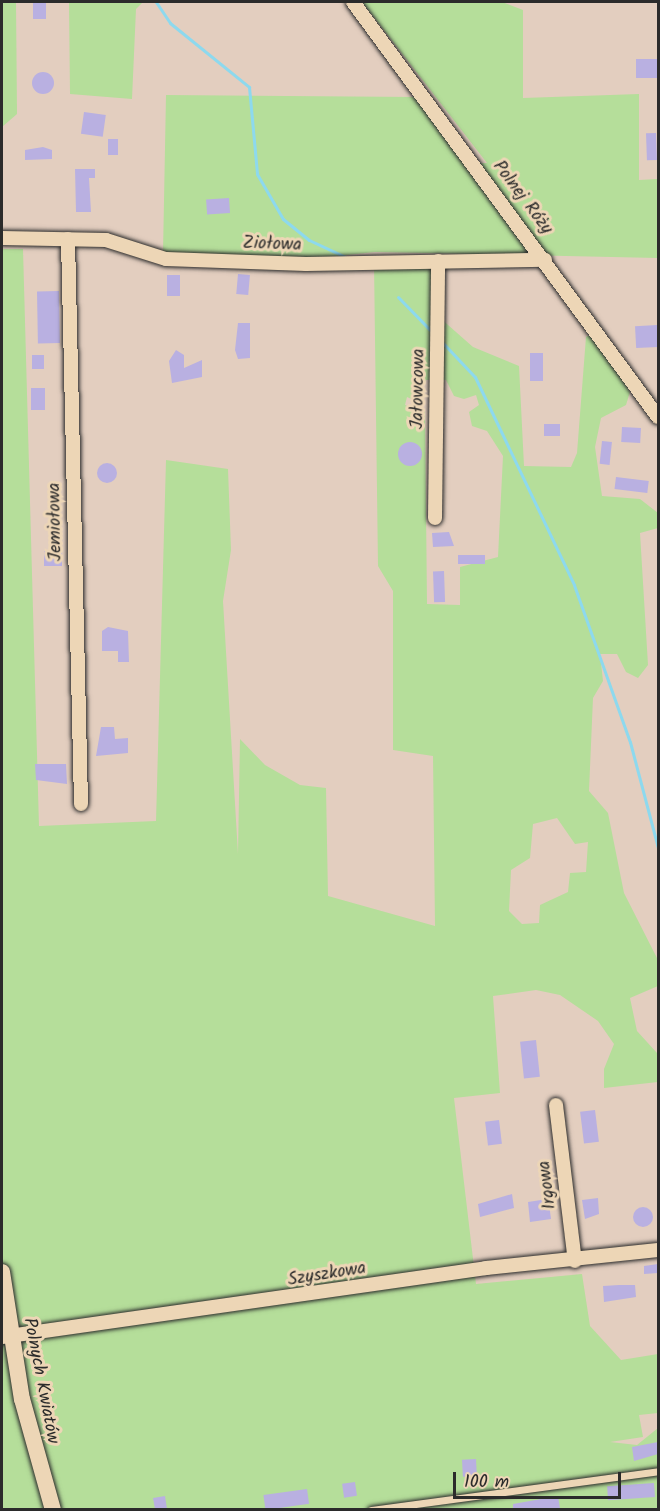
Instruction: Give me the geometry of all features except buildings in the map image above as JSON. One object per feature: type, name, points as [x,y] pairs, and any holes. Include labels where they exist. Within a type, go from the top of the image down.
[{"type":"street","name":"Polnej Róży","points":[[353,2],[545,260],[658,417]]},
{"type":"street","name":"Ziołowa","points":[[2,238],[106,240],[166,259],[545,260]]},
{"type":"street","name":"Jemiołowa","points":[[68,239],[81,804]]},
{"type":"street","name":"Jałowcowa","points":[[435,518],[438,261]]},
{"type":"street","name":"Irgowa","points":[[556,1105],[575,1261]]},
{"type":"street","name":"Szyszkowa","points":[[6,1337],[486,1268],[575,1261],[658,1250]]},
{"type":"street","name":"Polnych Kwiatów","points":[[2,1272],[6,1337],[49,1502]]},
{"type":"lane","points":[[371,1509],[658,1471]]},
{"type":"green space","points":[[2,2],[16,2],[17,114],[2,127]]},
{"type":"green space","points":[[69,2],[143,2],[136,9],[132,99],[70,94]]},
{"type":"green space","points":[[362,2],[502,2],[523,10],[523,98],[639,94],[639,180],[658,179],[658,258],[375,252],[310,259],[163,253],[166,95],[417,97],[467,164],[487,163]]},
{"type":"green space","points":[[2,249],[23,249],[39,826],[156,821],[166,460],[228,469],[231,550],[223,601],[238,854],[240,739],[265,765],[300,785],[326,788],[328,896],[435,926],[433,756],[393,750],[393,591],[378,566],[374,263],[433,266],[431,310],[473,347],[519,366],[524,466],[571,467],[577,453],[586,337],[593,333],[630,392],[626,405],[601,418],[595,447],[602,496],[640,499],[658,513],[658,528],[640,533],[648,665],[638,678],[626,672],[617,654],[600,654],[603,681],[593,698],[589,791],[608,813],[624,893],[658,960],[658,986],[630,998],[637,1031],[657,1053],[658,1082],[604,1088],[604,1069],[614,1044],[598,1021],[560,995],[536,990],[493,996],[500,1093],[454,1098],[476,1284],[582,1274],[590,1326],[621,1360],[658,1354],[658,1413],[639,1415],[643,1437],[610,1442],[637,1445],[658,1428],[658,1509],[2,1510]],"holes":[[[426,380],[446,380],[454,396],[464,399],[476,395],[479,405],[469,412],[472,426],[487,431],[503,456],[498,557],[460,567],[460,605],[427,604],[425,412],[405,405],[407,397],[416,401]],[[557,818],[575,844],[588,842],[586,872],[570,873],[568,892],[540,905],[539,923],[522,924],[509,911],[511,870],[530,858],[533,824]]]},
{"type":"waterway","points":[[156,2],[170,23],[249,87],[257,174],[283,219],[309,240],[345,257]]},
{"type":"waterway","points":[[398,297],[432,332]]},
{"type":"waterway","points":[[442,342],[475,377],[574,585],[630,742],[658,848]]}]
